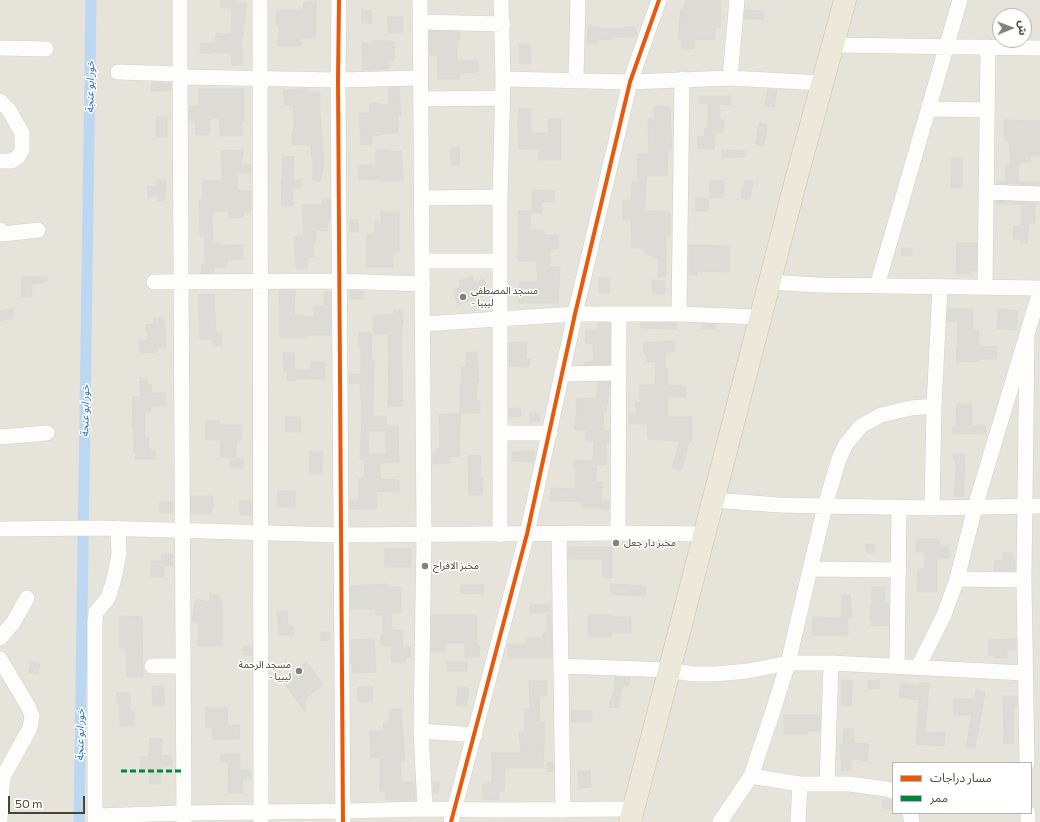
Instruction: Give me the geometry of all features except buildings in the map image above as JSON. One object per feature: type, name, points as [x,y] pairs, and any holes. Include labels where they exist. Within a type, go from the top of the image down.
[{"type":"highway","points":[[632,815],[760,317],[844,0]]},
{"type":"street","points":[[180,0],[184,818]]},
{"type":"street","points":[[260,0],[261,817]]},
{"type":"street","points":[[339,0],[340,535],[343,817]]},
{"type":"street","points":[[420,0],[424,535],[421,731],[425,809]]},
{"type":"street","points":[[500,535],[500,197],[503,79],[502,0]]},
{"type":"street","points":[[576,80],[578,0]]},
{"type":"street","points":[[452,815],[475,735],[527,534],[575,314],[630,82],[659,0]]},
{"type":"street","points":[[730,78],[736,0]]},
{"type":"street","points":[[877,286],[948,47],[960,0]]},
{"type":"street","points":[[421,22],[502,24]]},
{"type":"street","points":[[832,46],[1040,48]]},
{"type":"street","points":[[985,287],[988,47]]},
{"type":"street","points":[[0,48],[46,49]]},
{"type":"street","points":[[118,72],[338,80],[420,78]]},
{"type":"street","points":[[503,79],[630,82],[730,78],[822,83]]},
{"type":"street","points":[[679,314],[682,79]]},
{"type":"street","points":[[421,98],[502,98]]},
{"type":"street","points":[[0,101],[9,110],[22,133],[22,150],[18,157],[12,161],[0,161]]},
{"type":"street","points":[[929,109],[987,110]]},
{"type":"street","points":[[986,192],[1040,194]]},
{"type":"street","points":[[422,198],[500,197]]},
{"type":"street","points":[[0,230],[3,234],[38,230]]},
{"type":"street","points":[[422,261],[500,261]]},
{"type":"street","points":[[154,282],[261,280],[423,284]]},
{"type":"street","points":[[770,282],[818,285],[985,287],[1040,290],[975,507],[957,579],[944,615],[918,667]]},
{"type":"street","points":[[932,508],[934,406],[940,287]]},
{"type":"street","points":[[423,324],[575,314],[679,314],[760,317]]},
{"type":"street","points":[[618,533],[619,314]]},
{"type":"street","points":[[1027,334],[1024,580],[1025,673],[1033,711],[1027,762]]},
{"type":"street","points":[[562,374],[619,374]]},
{"type":"street","points":[[726,819],[751,776],[788,664],[825,506],[839,459],[846,444],[861,426],[881,415],[911,408],[934,406]]},
{"type":"street","points":[[501,434],[550,433]]},
{"type":"street","points":[[0,437],[47,434]]},
{"type":"street","points":[[713,500],[825,506],[932,508],[1040,506]]},
{"type":"street","points":[[897,666],[899,507]]},
{"type":"street","points":[[118,528],[119,554],[114,579],[108,598],[96,612],[95,819],[343,817],[425,809],[452,815],[498,816],[563,810],[632,815]]},
{"type":"street","points":[[0,529],[118,528],[340,535],[618,533],[704,534]]},
{"type":"street","points":[[559,534],[563,810]]},
{"type":"street","points":[[810,570],[899,570]]},
{"type":"street","points":[[957,579],[1024,580]]},
{"type":"street","points":[[0,638],[13,623],[27,598]]},
{"type":"street","points":[[0,659],[28,706],[32,716],[30,728],[2,777],[0,820]]},
{"type":"street","points":[[561,666],[669,670],[693,674],[715,674],[748,671],[788,664],[831,663],[1025,673]]},
{"type":"street","points":[[828,784],[831,663]]},
{"type":"street","points":[[152,666],[183,666]]},
{"type":"street","points":[[421,731],[475,735]]},
{"type":"street","points":[[751,776],[800,784],[850,784],[886,789],[892,792]]},
{"type":"street","points":[[798,822],[800,784]]},
{"type":"shaded area","points":[[0,0],[1040,0],[1040,822],[0,822]]},
{"type":"waterway","name":"خور ابو عنجة","points":[[79,822],[91,0]]},
{"type":"marked path","points":[[121,771],[183,771]]},
{"type":"cycle path","points":[[339,0],[338,80],[343,822]]},
{"type":"cycle path","points":[[451,822],[527,534],[575,314],[630,82],[659,0]]},
{"type":"place","name":"مسجد المصطفى - ليبيا","points":[[463,297]]},
{"type":"place","name":"مخبز دار جعل","points":[[616,543]]},
{"type":"place","name":"مخبز الافراح","points":[[425,566]]},
{"type":"place","name":"مسجد الرحمة - ليبيا","points":[[299,671]]}]
